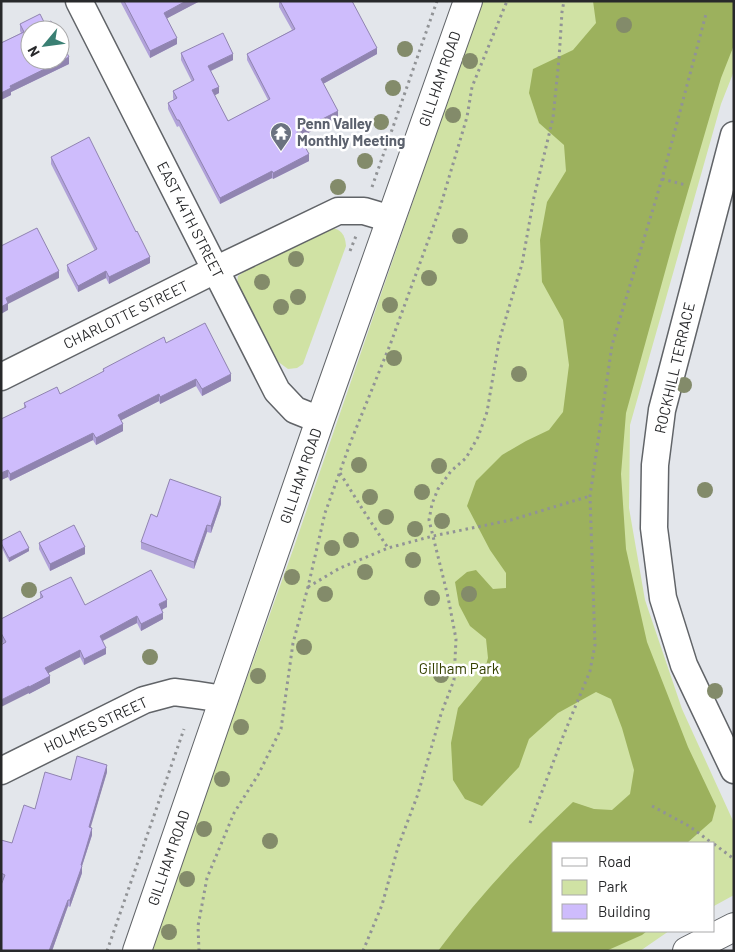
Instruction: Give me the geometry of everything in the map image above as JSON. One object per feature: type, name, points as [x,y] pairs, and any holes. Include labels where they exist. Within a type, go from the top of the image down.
[{"type":"main road","name":"GILLHAM ROAD","points":[[137,951],[320,420],[468,1]]},
{"type":"main road","points":[[687,951],[734,927]]},
{"type":"street","name":"EAST 44TH STREET","points":[[78,1],[277,391],[295,410],[320,420]]},
{"type":"street","name":"ROCKHILL TERRACE","points":[[734,135],[662,410],[654,465],[654,528],[664,598],[684,665],[734,770]]},
{"type":"street","name":"CHARLOTTE STREET","points":[[1,377],[338,211],[364,211],[391,219]]},
{"type":"street","name":"HOLMES STREET","points":[[1,771],[144,700],[174,692],[224,699]]},
{"type":"path","points":[[199,951],[198,926],[208,878],[234,813],[258,775],[282,729],[293,643],[325,513],[439,211],[467,117],[472,87],[507,1]]},
{"type":"path","points":[[363,951],[382,905],[398,847],[418,794],[441,714],[454,680],[456,639],[429,520],[432,504],[438,489],[451,471],[466,458],[478,437],[487,412],[499,341],[522,264],[534,197],[553,118],[564,1]]},
{"type":"path","points":[[530,823],[590,671],[595,645],[590,496],[612,345],[662,179],[706,14]]},
{"type":"path","points":[[662,179],[686,185]]},
{"type":"path","points":[[340,472],[388,548]]},
{"type":"path","points":[[308,587],[340,568],[388,548],[433,536],[511,520],[590,496]]},
{"type":"path","points":[[652,806],[689,826],[710,842]]},
{"type":"path","points":[[715,845],[734,859]]},
{"type":"green space","name":"Gillham Park","points":[[482,1],[734,1],[734,71],[721,104],[630,425],[629,508],[645,600],[682,709],[734,823],[734,895],[715,905],[715,842],[552,842],[552,932],[668,932],[640,951],[149,951],[294,547]]},
{"type":"green space","points":[[593,1],[734,1],[734,45],[721,78],[626,413],[621,474],[626,549],[647,642],[688,747],[716,806],[712,821],[688,842],[552,842],[552,932],[646,932],[642,935],[606,951],[438,951],[469,911],[502,874],[573,802],[594,809],[612,810],[630,794],[634,770],[622,728],[611,699],[596,692],[558,713],[529,739],[519,767],[482,806],[465,799],[453,780],[451,743],[458,708],[482,679],[488,658],[486,639],[470,626],[459,605],[455,582],[467,572],[476,570],[493,589],[506,588],[506,573],[490,550],[467,506],[476,481],[502,455],[549,430],[563,412],[569,365],[563,320],[542,282],[540,240],[547,202],[566,171],[564,145],[539,123],[529,93],[533,69],[573,50],[596,23]]},
{"type":"green space","points":[[329,227],[337,229],[342,233],[346,246],[303,364],[297,368],[288,369],[277,361],[237,283],[238,276]]},
{"type":"building","points":[[124,1],[186,1],[164,13],[177,38],[150,51]]},
{"type":"building","points":[[280,1],[352,1],[377,48],[321,79],[338,111],[297,132],[309,154],[220,198],[168,103],[177,98],[173,91],[194,80],[181,53],[223,33],[233,54],[208,66],[219,87],[212,90],[228,121],[270,99],[247,54],[295,29]]},
{"type":"building","points":[[40,14],[43,20],[28,20]]},
{"type":"building","points":[[20,34],[20,70],[43,70],[10,86],[11,88],[1,93],[1,43]]},
{"type":"building","points":[[89,137],[150,257],[109,277],[106,271],[78,286],[67,265],[97,249],[51,157]]},
{"type":"building","points":[[37,228],[59,271],[6,298],[8,303],[1,307],[1,246]]},
{"type":"building","points":[[205,323],[231,374],[202,389],[196,379],[160,397],[159,394],[118,415],[123,424],[96,438],[93,433],[10,474],[8,470],[1,473],[1,419],[26,407],[24,403],[57,387],[60,394],[164,337],[166,343]]},
{"type":"building","points":[[170,479],[221,497],[211,526],[207,525],[194,562],[141,542],[151,514],[157,517]]},
{"type":"building","points":[[74,525],[85,547],[50,564],[39,543]]},
{"type":"building","points":[[20,531],[29,548],[9,558],[1,541]]},
{"type":"building","points":[[151,570],[167,600],[159,604],[163,613],[141,624],[137,616],[100,636],[106,648],[84,659],[80,650],[45,668],[50,676],[1,700],[1,645],[6,642],[1,633],[1,619],[43,597],[40,592],[71,577],[85,605]]},
{"type":"building","points":[[77,756],[107,765],[89,827],[92,828],[82,866],[70,900],[68,900],[49,951],[1,951],[1,885],[5,875],[1,873],[1,840],[12,843],[24,805],[35,809],[45,772],[71,780]]},
{"type":"place","name":"Penn Valley Monthly Meeting","points":[[281,152]]}]
